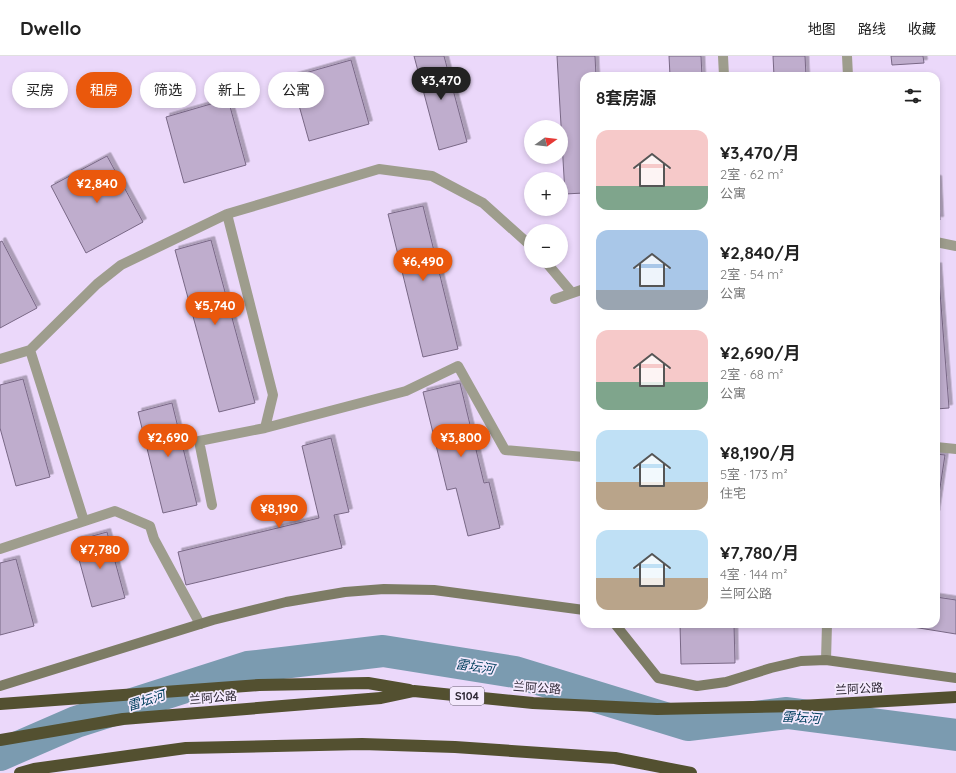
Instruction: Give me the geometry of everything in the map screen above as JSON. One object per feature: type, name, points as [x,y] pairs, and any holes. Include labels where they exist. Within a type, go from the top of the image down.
[{"type":"highway","points":[[0,704],[259,685],[368,683],[414,691]]},
{"type":"highway","name":"兰阿公路","points":[[0,740],[123,719],[381,698],[414,691],[533,703],[657,709],[801,706],[956,697]]},
{"type":"highway","points":[[20,773],[34,769],[186,748],[362,744],[455,746],[616,758],[691,773]]},
{"type":"street","points":[[723,56],[724,72]]},
{"type":"street","points":[[846,56],[848,72]]},
{"type":"street","points":[[0,359],[30,350],[97,284],[121,264],[228,214],[379,170],[432,176],[483,203],[524,240]]},
{"type":"street","points":[[228,214],[273,395],[265,428]]},
{"type":"street","points":[[940,243],[956,246]]},
{"type":"street","points":[[550,268],[572,293]]},
{"type":"street","points":[[555,299],[580,290]]},
{"type":"street","points":[[30,350],[84,521]]},
{"type":"street","points":[[212,505],[199,441],[265,428],[406,391],[458,366],[505,450],[580,457]]},
{"type":"street","points":[[940,447],[956,449]]},
{"type":"street","points":[[0,549],[115,511],[150,526],[154,539],[200,624]]},
{"type":"street","points":[[0,686],[200,624],[286,602],[345,592],[384,589],[434,590],[580,609]]},
{"type":"street","points":[[618,628],[658,678],[697,686],[726,682],[771,668],[801,661],[826,660],[956,678]]},
{"type":"street","points":[[826,660],[827,628]]},
{"type":"building","points":[[414,56],[444,56],[467,142],[439,150]]},
{"type":"building","points":[[557,56],[595,56],[596,72],[580,72],[580,193],[568,194],[568,172],[564,172],[563,164],[568,164],[568,120],[561,120]]},
{"type":"building","points":[[669,56],[701,56],[702,72],[670,72]]},
{"type":"building","points":[[773,56],[805,56],[806,72],[774,72]]},
{"type":"building","points":[[891,56],[923,56],[924,63],[892,65]]},
{"type":"building","points":[[351,60],[369,124],[309,141],[300,108],[324,108],[324,72],[309,72]]},
{"type":"building","points":[[204,106],[204,108],[230,108],[246,165],[184,183],[166,117]]},
{"type":"building","points":[[107,156],[143,222],[86,253],[51,186]]},
{"type":"building","points":[[423,206],[458,349],[423,357],[388,214]]},
{"type":"building","points":[[211,240],[255,403],[219,412],[175,250]]},
{"type":"building","points":[[2,241],[37,308],[0,328],[0,242]]},
{"type":"building","points":[[940,292],[949,408],[940,409]]},
{"type":"building","points":[[23,379],[50,477],[16,486],[0,428],[0,385]]},
{"type":"building","points":[[460,383],[484,483],[489,482],[500,528],[468,536],[456,488],[447,490],[423,392]]},
{"type":"building","points":[[172,403],[197,505],[163,513],[138,412]]},
{"type":"building","points":[[331,438],[349,512],[334,515],[342,548],[186,585],[178,552],[319,518],[302,446]]},
{"type":"building","points":[[940,454],[945,455],[940,488]]},
{"type":"building","points":[[107,532],[125,598],[92,607],[74,541]]},
{"type":"building","points":[[16,559],[34,626],[0,635],[0,563]]},
{"type":"building","points":[[940,598],[956,600],[956,634],[919,628],[940,628]]},
{"type":"building","points":[[680,628],[734,628],[735,663],[681,664]]},
{"type":"waterway","name":"雷坛河","points":[[0,755],[76,722],[248,667],[383,651],[515,672],[688,725],[787,713],[956,735]]}]
